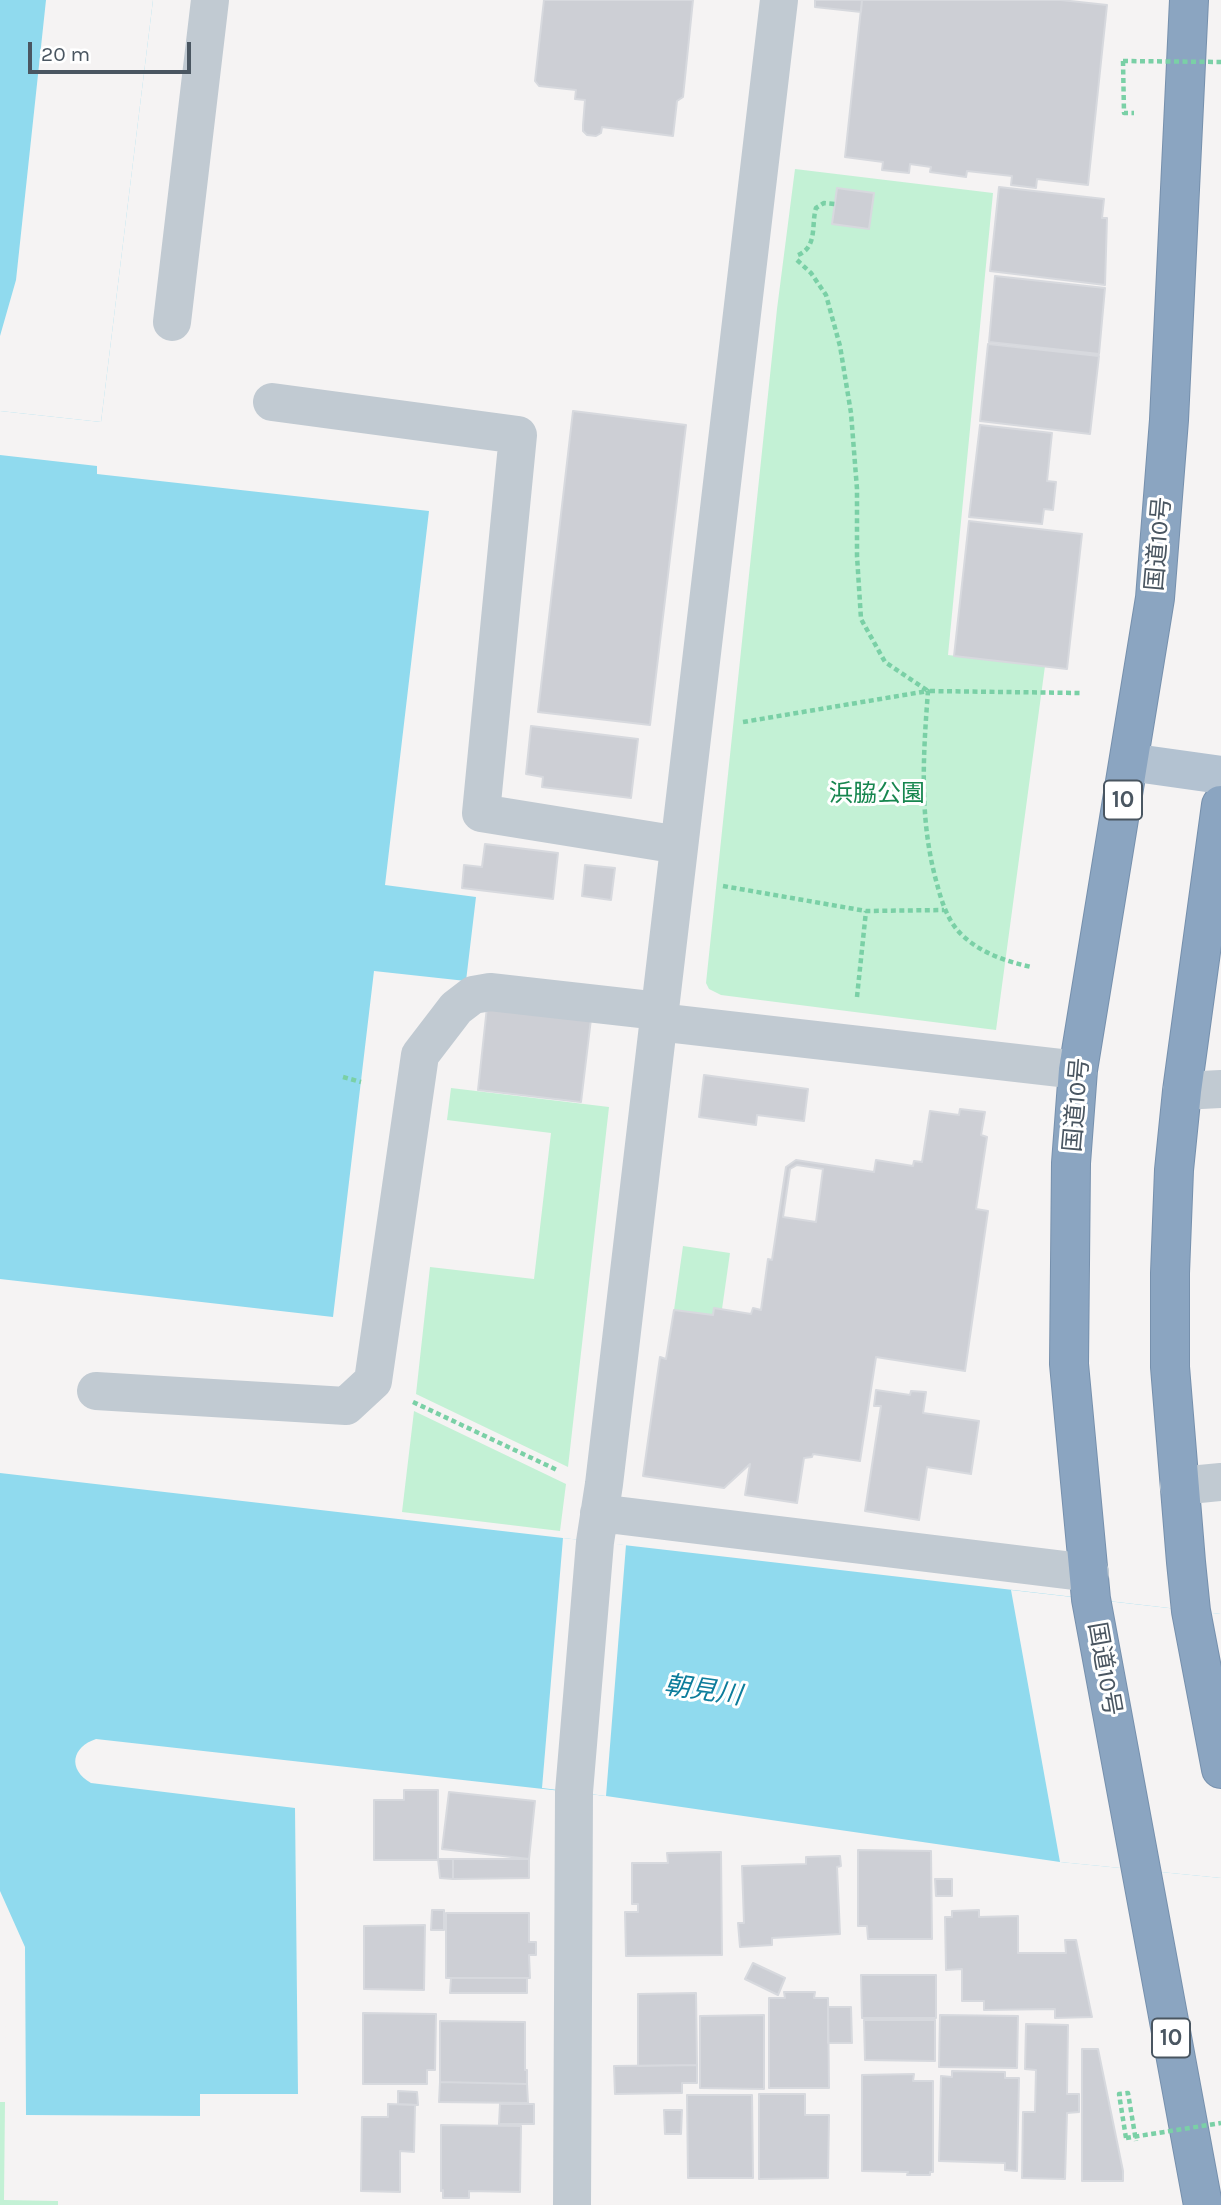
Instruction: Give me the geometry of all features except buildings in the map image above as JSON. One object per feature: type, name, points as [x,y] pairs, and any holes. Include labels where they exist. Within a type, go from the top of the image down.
[{"type":"highway","name":"国道10号","points":[[1189,0],[1168,433],[1155,598],[1078,1070],[1071,1163],[1069,1364],[1091,1586],[1140,1870],[1203,2205]]},
{"type":"highway","points":[[1221,805],[1182,1091],[1174,1170],[1170,1273],[1170,1367],[1191,1611],[1221,1769]]},
{"type":"main road","points":[[1129,762],[1221,775]]},
{"type":"street","points":[[172,321],[210,0]]},
{"type":"street","points":[[572,2205],[574,1792],[600,1513],[779,0]]},
{"type":"street","points":[[272,402],[518,435],[481,813],[677,861]]},
{"type":"street","points":[[96,1391],[346,1406],[373,1381],[419,1055],[456,1008],[474,995],[490,992],[853,1044],[1078,1070]]},
{"type":"street","points":[[1182,1091],[1221,1089]]},
{"type":"street","points":[[1179,1486],[1221,1482]]},
{"type":"street","points":[[600,1513],[1091,1586]]},
{"type":"path","points":[[1135,60],[1135,73]]},
{"type":"path","points":[[1135,100],[1135,113],[1124,113],[1123,61],[1221,62]]},
{"type":"path","points":[[794,257],[811,272],[826,295],[840,346],[852,426],[857,489],[861,619],[885,662],[928,691]]},
{"type":"path","points":[[694,720],[733,723],[928,691],[1080,693]]},
{"type":"path","points":[[928,691],[923,795],[929,855],[944,910],[961,934],[987,954],[1031,967]]},
{"type":"path","points":[[677,861],[866,911],[944,910]]},
{"type":"path","points":[[853,1044],[866,911]]},
{"type":"path","points":[[343,1077],[361,1082]]},
{"type":"path","points":[[373,1381],[567,1475],[600,1513]]},
{"type":"path","points":[[1136,2141],[1134,2129],[1130,2105],[1128,2093],[1119,2094],[1126,2138],[1139,2136],[1180,2130],[1221,2123]]},
{"type":"green space","name":"浜脇公園","points":[[795,169],[993,193],[948,655],[1045,666],[996,1030],[721,995],[709,989],[706,983],[777,309]]},
{"type":"green space","points":[[451,1088],[609,1107],[568,1467],[416,1394],[430,1267],[534,1279],[551,1133],[447,1120]]},
{"type":"green space","points":[[683,1246],[730,1253],[722,1309],[714,1308],[713,1315],[674,1310]]},
{"type":"green space","points":[[414,1411],[566,1484],[560,1531],[402,1512]]},
{"type":"green space","points":[[0,2102],[5,2102],[4,2200],[58,2201],[58,2205],[0,2205]]},
{"type":"water","points":[[0,0],[153,0],[101,422],[0,411]]},
{"type":"water","points":[[0,455],[97,466],[97,474],[429,511],[385,885],[476,897],[466,981],[374,971],[333,1317],[0,1279]]},
{"type":"water","name":"朝見川","points":[[0,1473],[1221,1614],[1221,1878],[1060,1862],[606,1796],[96,1739],[82,1747],[76,1759],[78,1771],[91,1783],[295,1808],[298,2094],[200,2094],[200,2116],[26,2115],[25,1947],[0,1891]]},
{"type":"pier","points":[[46,0],[153,0],[101,422],[0,411],[0,336],[16,280]]},
{"type":"pier","points":[[563,1538],[626,1545],[606,1796],[542,1788]]},
{"type":"pier","points":[[1011,1590],[1221,1614],[1221,1878],[1060,1862]]},
{"type":"pier","points":[[0,1939],[5,1950],[6,2092],[0,2092]]}]
